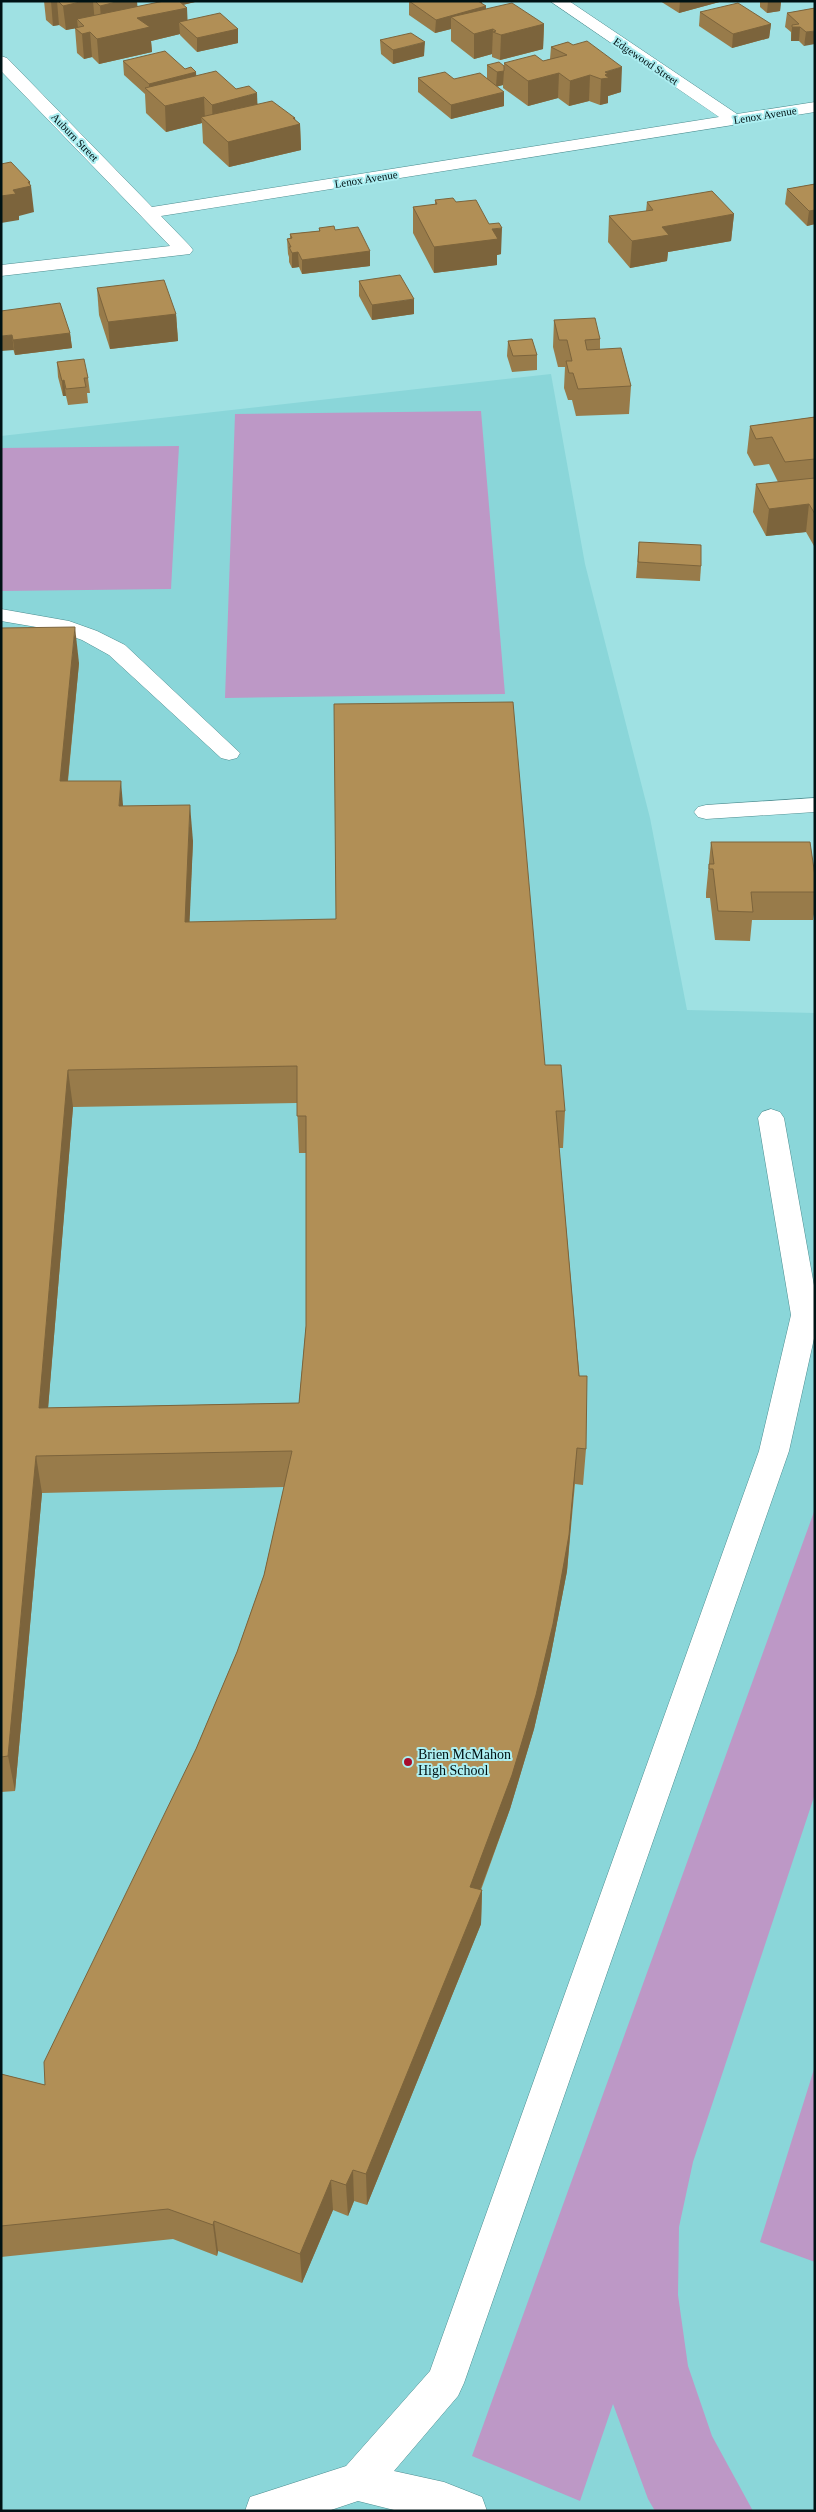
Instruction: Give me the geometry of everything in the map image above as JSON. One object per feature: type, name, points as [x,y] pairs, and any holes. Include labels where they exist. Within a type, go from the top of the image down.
[{"type":"street","name":"Edgewood Street","points":[[558,1],[734,120]]},
{"type":"street","name":"Auburn Street","points":[[1,62],[148,213]]},
{"type":"street","name":"Lenox Avenue","points":[[148,213],[815,107]]},
{"type":"street","points":[[1,271],[184,250],[148,213]]},
{"type":"street","points":[[1,615],[35,618],[97,637],[117,650],[229,753]]},
{"type":"street","points":[[706,812],[815,805]]},
{"type":"street","points":[[358,2482],[445,2382],[774,1451],[805,1315],[771,1118]]},
{"type":"street","points":[[264,2511],[358,2482],[444,2502],[468,2511]]},
{"type":"shaded area","name":"Brien McMahon High School","points":[[551,374],[585,564],[650,818],[687,1010],[815,1013],[815,2511],[1,2511],[1,436]]},
{"type":"shaded area","points":[[481,411],[505,694],[225,698],[235,414]]},
{"type":"shaded area","points":[[179,446],[171,589],[1,591],[1,448]]},
{"type":"shaded area","points":[[815,1509],[815,1794],[693,2162],[679,2227],[678,2295],[688,2366],[712,2436],[753,2511],[655,2511],[648,2499],[613,2404],[580,2501],[472,2456]]},
{"type":"shaded area","points":[[815,2066],[815,2262],[760,2242]]},
{"type":"building","points":[[58,1],[84,1],[63,6]]},
{"type":"building","points":[[95,1],[120,1],[100,6]]},
{"type":"building","points":[[164,1],[179,1],[187,8],[137,18],[150,27],[97,39],[90,32],[82,34],[75,28],[84,26],[77,19]]},
{"type":"building","points":[[409,1],[478,1],[486,6],[436,20]]},
{"type":"building","points":[[512,3],[544,24],[501,35],[493,32],[496,31],[493,29],[474,34],[451,17]]},
{"type":"building","points":[[738,3],[771,24],[733,34],[700,12]]},
{"type":"building","points":[[815,8],[815,31],[806,32],[800,27],[792,27],[792,25],[799,24],[787,13]]},
{"type":"building","points":[[220,13],[238,29],[197,38],[179,22]]},
{"type":"building","points":[[411,33],[425,42],[393,50],[380,40]]},
{"type":"building","points":[[587,41],[622,67],[605,72],[608,73],[605,75],[609,78],[601,79],[590,75],[570,81],[559,73],[528,81],[504,63],[535,55],[543,61],[567,55],[551,47],[568,42],[573,45]]},
{"type":"building","points":[[165,51],[185,69],[191,67],[196,72],[149,84],[123,61]]},
{"type":"building","points":[[499,62],[504,66],[504,71],[497,72],[487,65]]},
{"type":"building","points":[[216,71],[236,89],[249,86],[257,93],[212,105],[204,97],[165,106],[145,88]]},
{"type":"building","points":[[445,72],[454,79],[480,73],[504,92],[451,105],[418,78]]},
{"type":"building","points":[[272,101],[300,124],[228,142],[201,117]]},
{"type":"building","points":[[11,162],[30,182],[28,182],[31,186],[13,190],[16,194],[1,196],[1,164]]},
{"type":"building","points":[[815,184],[815,210],[809,211],[787,189]]},
{"type":"building","points":[[712,191],[734,214],[662,227],[669,235],[632,241],[609,216],[653,210],[647,202]]},
{"type":"building","points":[[453,198],[456,202],[476,200],[489,224],[499,223],[502,228],[492,229],[498,239],[434,247],[413,207],[437,204],[435,200]]},
{"type":"building","points":[[334,226],[335,230],[358,227],[370,251],[302,260],[298,252],[292,253],[287,239],[292,238],[290,234],[320,231],[319,228]]},
{"type":"building","points":[[400,275],[414,299],[372,305],[359,281]]},
{"type":"building","points":[[164,280],[176,314],[108,322],[97,288]]},
{"type":"building","points":[[60,303],[70,333],[13,340],[12,335],[1,336],[1,311]]},
{"type":"building","points":[[595,318],[600,339],[585,340],[587,350],[621,348],[631,386],[578,389],[573,373],[569,373],[566,361],[572,361],[567,340],[559,340],[554,320]]},
{"type":"building","points":[[532,339],[537,355],[513,356],[508,341]]},
{"type":"building","points":[[84,359],[88,378],[84,378],[86,387],[66,389],[57,362]]},
{"type":"building","points":[[815,417],[815,459],[785,462],[772,437],[756,439],[750,426]]},
{"type":"building","points":[[815,478],[815,514],[809,504],[769,509],[756,484]]},
{"type":"building","points":[[639,542],[701,545],[701,566],[638,562]]},
{"type":"building","points":[[75,627],[60,781],[121,781],[119,806],[190,805],[185,922],[336,919],[334,704],[513,702],[545,1065],[561,1065],[565,1111],[556,1111],[579,1376],[587,1376],[586,1449],[577,1448],[569,1535],[553,1624],[536,1695],[512,1775],[470,1887],[482,1890],[366,2174],[353,2170],[346,2185],[331,2180],[300,2254],[214,2221],[213,2225],[168,2209],[1,2226],[1,2074],[45,2085],[44,2062],[196,1749],[237,1652],[264,1575],[292,1451],[36,1456],[8,1756],[1,1757],[1,628]],"holes":[[[297,1066],[297,1116],[306,1116],[306,1326],[299,1403],[39,1408],[68,1070]]]},
{"type":"building","points":[[711,842],[810,842],[815,876],[815,892],[751,892],[753,912],[718,911],[713,869],[709,869],[709,864],[714,864]]},
{"type":"place","name":"Brien McMahon High School","points":[[408,1762]]}]
